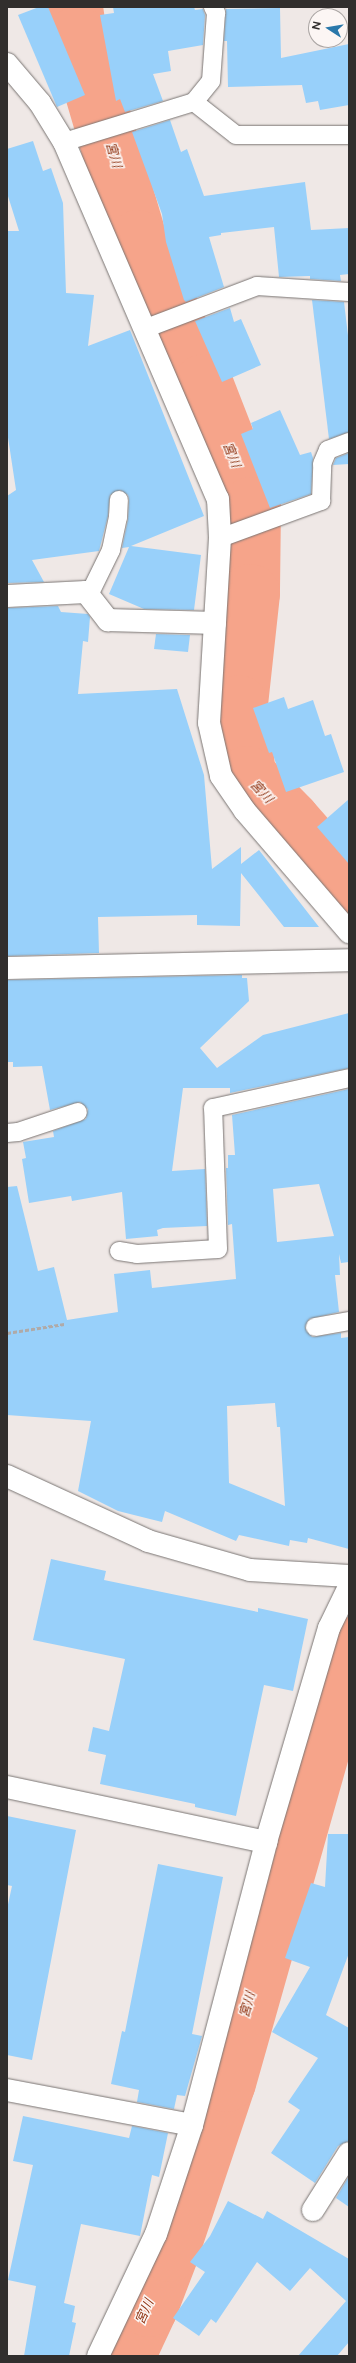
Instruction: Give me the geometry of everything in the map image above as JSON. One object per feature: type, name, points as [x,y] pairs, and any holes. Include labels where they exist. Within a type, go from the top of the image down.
[{"type":"street","points":[[7,64],[40,103],[64,142],[218,499],[220,538],[209,724],[221,776],[245,811],[345,921]]},
{"type":"street","points":[[7,596],[86,592],[108,620],[215,623]]},
{"type":"street","points":[[7,968],[349,960]]},
{"type":"street","points":[[7,1476],[148,1541],[250,1570],[349,1576]]},
{"type":"street","points":[[98,2356],[156,2234],[192,2125],[266,1842],[329,1628],[349,1587]]},
{"type":"street","points":[[7,1787],[266,1842]]},
{"type":"street","points":[[7,2090],[192,2125]]},
{"type":"street","points":[[313,2210],[349,2153]]},
{"type":"lane","points":[[64,142],[194,102],[211,81],[216,13],[213,7]]},
{"type":"lane","points":[[194,102],[236,135],[349,135]]},
{"type":"lane","points":[[144,329],[257,286],[349,292]]},
{"type":"lane","points":[[220,538],[321,501],[322,464],[328,450],[349,442]]},
{"type":"lane","points":[[89,595],[111,550],[118,518],[119,500]]},
{"type":"lane","points":[[119,1251],[137,1254],[218,1249],[213,1108],[349,1078]]},
{"type":"lane","points":[[7,1134],[18,1132],[78,1112]]},
{"type":"lane","points":[[315,1327],[349,1320]]},
{"type":"path","points":[[7,1334],[64,1324]]},
{"type":"building","points":[[39,7],[48,7],[85,95],[57,107],[18,15]]},
{"type":"building","points":[[113,7],[194,7],[195,10],[203,9],[205,15],[203,45],[168,51],[171,71],[153,74],[163,101],[125,112],[120,99],[116,101],[100,15],[114,13]]},
{"type":"building","points":[[280,8],[281,58],[330,48],[348,48],[349,44],[349,105],[320,110],[318,101],[306,103],[302,85],[228,87],[227,41],[224,41],[226,9]]},
{"type":"building","points":[[170,120],[181,152],[187,149],[204,196],[305,182],[311,230],[349,228],[349,274],[340,275],[341,281],[310,279],[310,276],[279,277],[274,227],[221,233],[221,235],[209,237],[224,287],[186,302],[184,300],[166,242],[162,214],[132,132]]},
{"type":"building","points":[[33,141],[43,171],[51,168],[63,203],[66,293],[94,295],[88,346],[130,330],[204,516],[131,546],[201,555],[194,610],[144,609],[109,594],[129,547],[122,548],[128,519],[129,500],[128,495],[120,490],[110,495],[108,516],[99,551],[32,560],[44,582],[7,583],[7,496],[16,490],[7,431],[7,231],[19,231],[7,193],[7,149]]},
{"type":"building","points":[[312,300],[344,302],[349,344],[349,432],[329,439]]},
{"type":"building","points":[[230,308],[234,322],[241,319],[261,365],[222,382],[195,321]]},
{"type":"building","points":[[280,410],[300,455],[311,452],[313,458],[311,494],[270,508],[241,434],[253,429],[251,423]]},
{"type":"building","points":[[349,453],[349,464],[333,465],[336,458]]},
{"type":"building","points":[[58,606],[61,612],[88,614],[90,617],[88,642],[83,641],[78,694],[177,689],[204,775],[212,869],[241,847],[241,864],[259,850],[319,927],[284,927],[241,873],[240,926],[197,925],[197,915],[98,917],[99,953],[7,956],[7,608]]},
{"type":"building","points":[[156,634],[190,635],[188,652],[154,649]]},
{"type":"building","points":[[284,697],[288,709],[313,700],[325,736],[331,734],[344,772],[286,792],[272,752],[269,753],[253,708]]},
{"type":"building","points":[[349,799],[349,864],[317,827]]},
{"type":"building","points":[[242,975],[242,978],[247,978],[249,1001],[200,1048],[217,1068],[263,1035],[349,1013],[349,1068],[230,1093],[230,1088],[183,1088],[172,1171],[205,1169],[207,1226],[163,1228],[157,1230],[158,1236],[126,1239],[122,1192],[72,1201],[71,1196],[29,1203],[22,1159],[26,1158],[23,1142],[54,1137],[53,1131],[86,1119],[88,1109],[80,1102],[50,1110],[42,1066],[13,1067],[13,1062],[7,1062],[7,980]]},
{"type":"building","points":[[349,1089],[349,1262],[341,1263],[339,1254],[340,1275],[335,1275],[339,1312],[309,1319],[305,1328],[312,1337],[341,1333],[341,1338],[349,1337],[349,1549],[308,1538],[307,1543],[290,1540],[289,1546],[239,1535],[236,1541],[165,1511],[162,1522],[118,1511],[78,1491],[91,1421],[7,1415],[7,1187],[17,1186],[38,1271],[54,1267],[67,1320],[118,1312],[114,1274],[150,1270],[152,1288],[236,1279],[232,1224],[228,1225],[226,1168],[228,1168],[228,1155],[235,1155],[232,1115]],"holes":[[[319,1184],[334,1236],[277,1242],[273,1189]],[[275,1403],[277,1427],[280,1427],[285,1506],[229,1483],[227,1406]]]},
{"type":"building","points":[[51,1559],[106,1571],[104,1580],[258,1612],[258,1608],[308,1619],[293,1691],[264,1685],[236,1816],[195,1807],[195,1804],[100,1784],[106,1755],[88,1751],[93,1727],[109,1731],[125,1659],[33,1640]]},
{"type":"building","points":[[7,1816],[76,1830],[32,2060],[7,2055],[7,1909],[12,1886],[7,1885]]},
{"type":"building","points":[[328,1834],[349,1834],[349,1953],[326,2015],[349,2028],[349,2141],[338,2146],[315,2183],[271,2153],[300,2110],[288,2102],[318,2058],[272,2032],[310,1967],[285,1958],[311,1883],[325,1887]]},
{"type":"building","points":[[158,1864],[223,1877],[192,2034],[202,2036],[185,2096],[177,2095],[174,2109],[137,2102],[139,2090],[111,2084],[122,2031],[125,2032]]},
{"type":"building","points":[[23,2116],[129,2138],[132,2126],[168,2133],[159,2177],[152,2175],[140,2236],[81,2224],[64,2303],[75,2306],[72,2322],[76,2323],[69,2356],[24,2356],[36,2286],[8,2280],[33,2165],[13,2161]]},
{"type":"building","points":[[349,2176],[349,2207],[336,2198]]},
{"type":"building","points":[[228,2201],[263,2219],[267,2211],[349,2259],[349,2342],[337,2356],[298,2356],[346,2301],[310,2268],[290,2291],[257,2262],[216,2323],[211,2319],[199,2336],[173,2318],[205,2272],[190,2262],[210,2236]]},
{"type":"waterway","name":"宮川","points":[[73,7],[77,35],[137,239],[203,383],[251,506],[250,593],[238,704],[246,775],[290,820],[349,887]]},
{"type":"waterway","name":"宮川","points":[[125,2356],[148,2307],[169,2252],[226,2082],[349,1646]]}]
